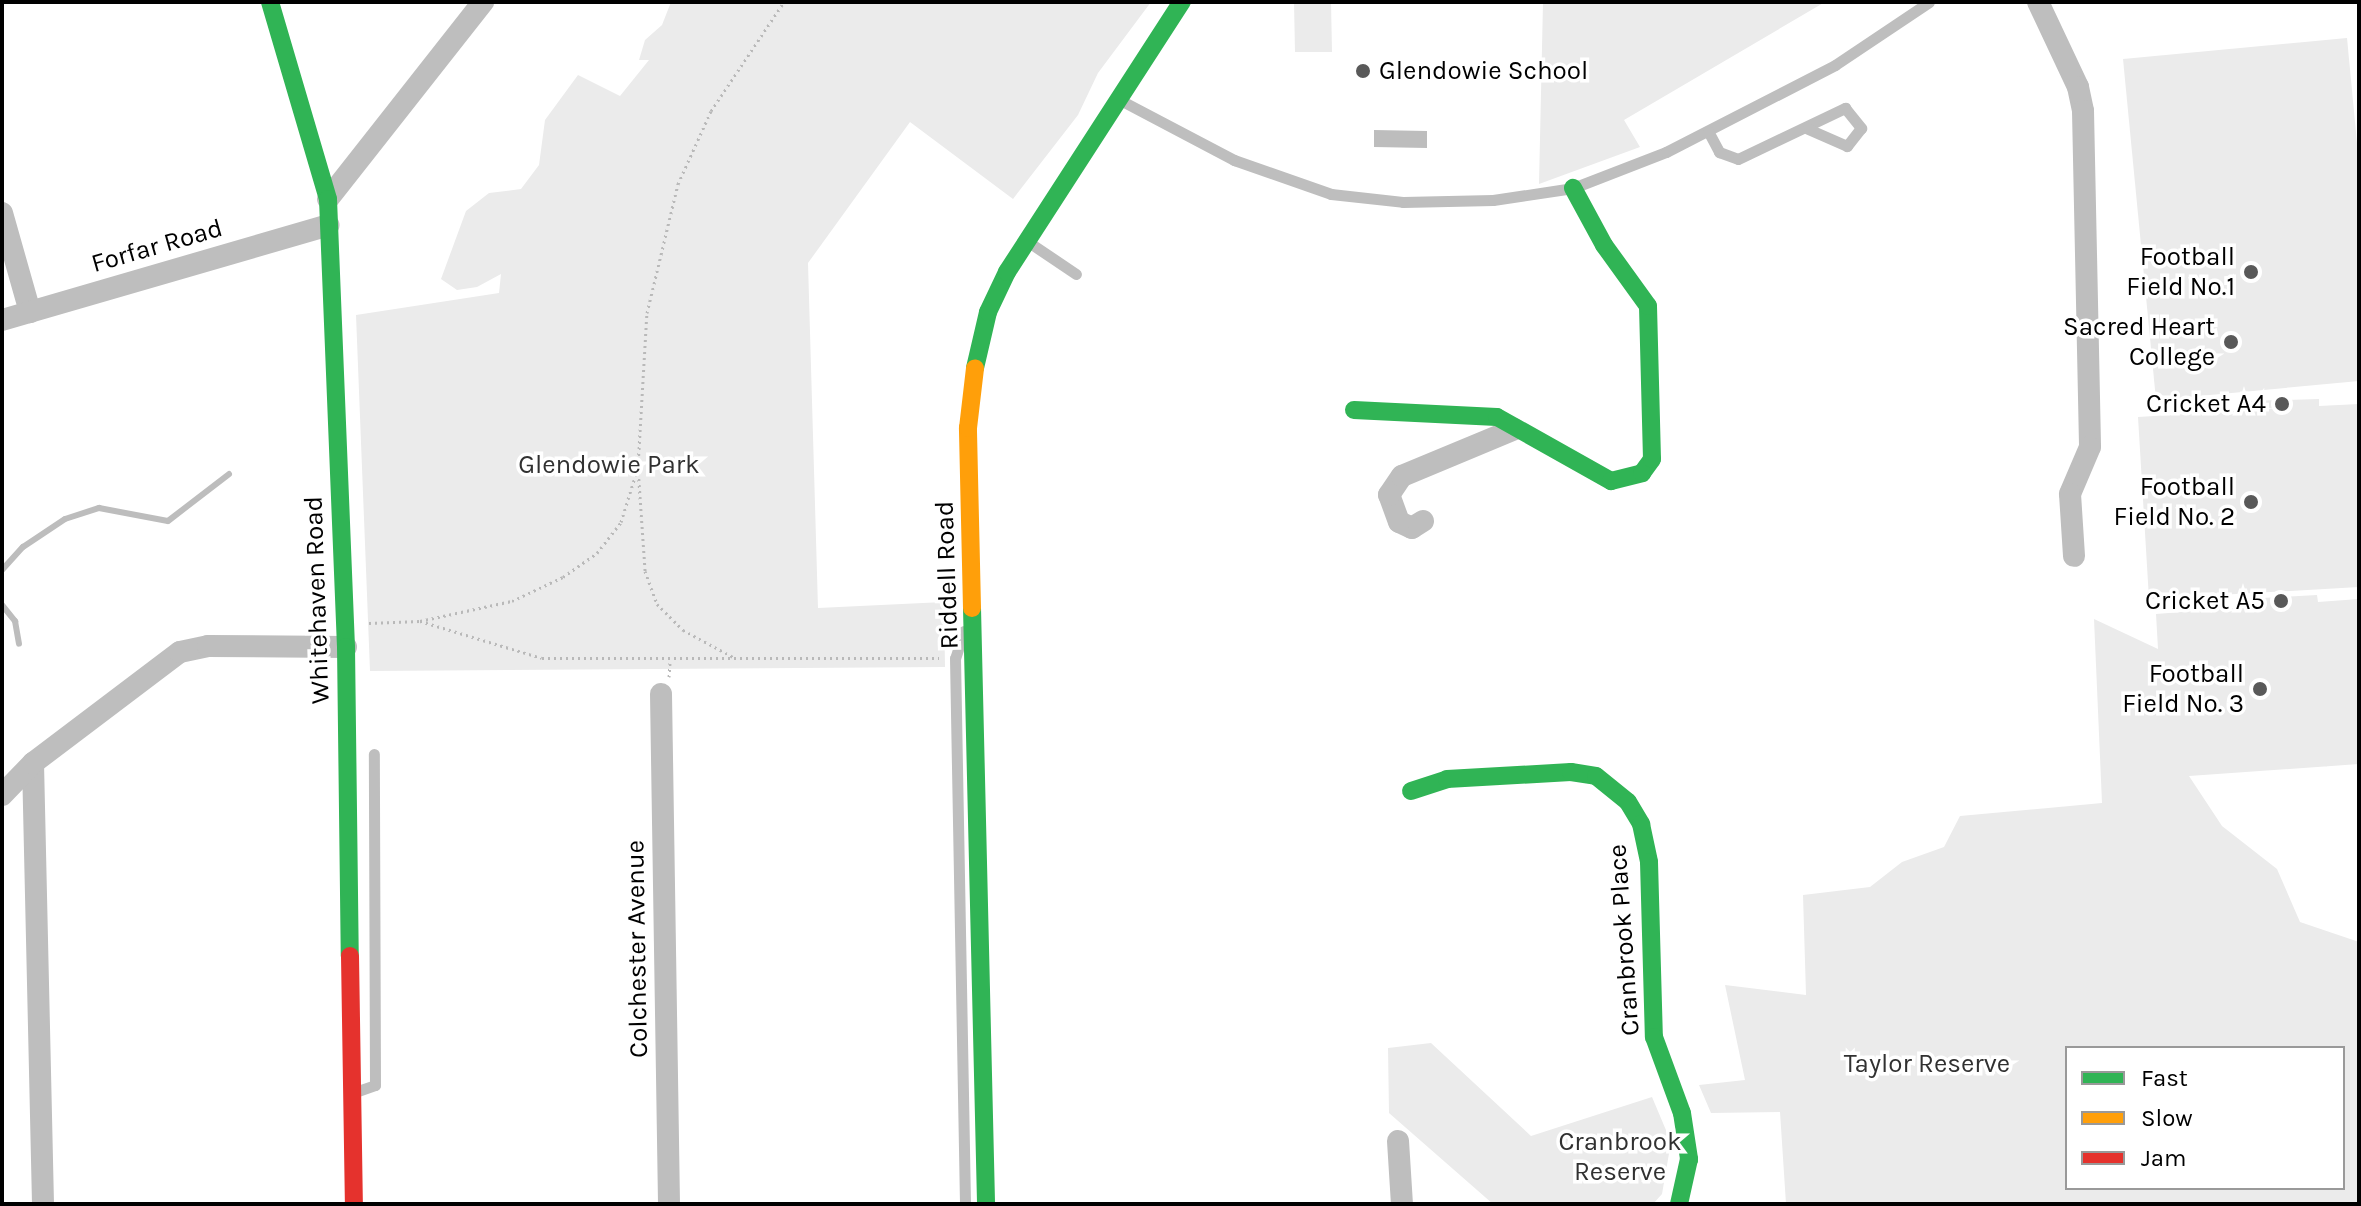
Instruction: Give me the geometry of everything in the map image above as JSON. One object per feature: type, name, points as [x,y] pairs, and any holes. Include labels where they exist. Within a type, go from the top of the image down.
[{"type":"street","name":"Whitehaven Road","points":[[270,2],[328,199],[346,647],[354,1204]]},
{"type":"street","points":[[328,199],[483,2]]},
{"type":"street","name":"Riddell Road","points":[[986,1204],[968,428],[972,378],[988,312],[1026,240],[1182,2]]},
{"type":"street","points":[[2038,2],[2078,87],[2083,111],[2090,447],[2070,494],[2074,556]]},
{"type":"street","points":[[1354,410],[1474,412],[1515,429],[1611,481],[1642,473],[1652,459],[1648,306],[1604,245],[1573,188]]},
{"type":"street","points":[[2,213],[30,312]]},
{"type":"street","name":"Forfar Road","points":[[2,320],[328,225]]},
{"type":"street","points":[[1423,521],[1412,528],[1399,522],[1389,495],[1402,476],[1515,429]]},
{"type":"street","points":[[2,795],[33,763],[180,652],[208,646],[346,647]]},
{"type":"street","name":"Colchester Avenue","points":[[661,694],[669,1204]]},
{"type":"street","points":[[33,763],[43,1204]]},
{"type":"street","name":"Cranbrook Place","points":[[1411,791],[1447,779],[1571,772],[1596,776],[1628,802],[1641,824],[1649,862],[1654,1037],[1682,1113],[1689,1159],[1686,1188],[1679,1204]]},
{"type":"street","points":[[1398,1141],[1402,1204]]},
{"type":"lane","points":[[1118,99],[1234,160],[1331,194],[1403,202],[1493,200],[1573,188],[1708,131],[1835,65],[1929,2]]},
{"type":"lane","points":[[1708,131],[1719,152],[1738,159],[1808,129]]},
{"type":"lane","points":[[1026,240],[1076,274]]},
{"type":"lane","points":[[965,1204],[955,658],[961,633],[974,620]]},
{"type":"lane","points":[[353,1093],[375,1085],[374,754]]},
{"type":"path","points":[[739,659],[683,630],[657,604],[645,571],[638,467],[647,313],[678,184],[711,111],[784,2]]},
{"type":"path","points":[[361,624],[420,621],[512,601],[589,560],[621,522],[638,467]]},
{"type":"path","points":[[420,621],[542,658],[955,658]]},
{"type":"green space","name":"Glendowie Park","points":[[671,2],[1151,2],[1098,73],[1078,115],[1013,199],[910,122],[808,263],[818,608],[944,602],[945,667],[370,671],[356,315],[499,293],[501,274],[477,287],[457,290],[441,279],[466,211],[489,193],[521,189],[539,165],[545,120],[578,75],[620,96],[649,60],[639,60],[645,40],[662,25]]},
{"type":"green space","points":[[1294,2],[1331,2],[1332,52],[1295,52]]},
{"type":"green space","points":[[1543,2],[1825,2],[1624,120],[1640,147],[1539,184]]},
{"type":"green space","name":"Football Field No.1","points":[[2347,38],[2359,164],[2359,381],[2156,400],[2123,59]]},
{"type":"green space","name":"Football Field No. 2","points":[[2319,399],[2319,406],[2359,404],[2359,587],[2149,599],[2138,417],[2281,408],[2246,408],[2246,401]]},
{"type":"green space","name":"Taylor Reserve","points":[[2317,595],[2318,602],[2359,599],[2359,764],[2189,776],[2222,826],[2277,869],[2300,922],[2359,942],[2359,1204],[1786,1204],[1780,1112],[1711,1113],[1699,1085],[1745,1080],[1725,985],[1806,995],[1803,895],[1870,887],[1902,862],[1944,847],[1960,816],[2102,803],[2094,619],[2158,649],[2156,614],[2245,607],[2245,599]]},
{"type":"green space","name":"Cranbrook Reserve","points":[[1431,1043],[1531,1136],[1652,1097],[1671,1142],[1662,1194],[1653,1204],[1493,1204],[1389,1113],[1388,1048]]},
{"type":"shaded area","points":[[1374,130],[1427,131],[1427,148],[1374,147]]},
{"type":"waterway","points":[[2,570],[23,547],[65,519],[99,508],[168,521],[229,474]]},
{"type":"waterway","points":[[2,605],[15,621],[19,644]]},
{"type":"traffic: fast","points":[[270,2],[328,199],[346,647],[350,956]]},
{"type":"traffic: fast","points":[[975,368],[988,312],[1007,272],[1182,2]]},
{"type":"traffic: fast","points":[[1354,410],[1497,417],[1611,481],[1642,473],[1652,459],[1648,306],[1604,245],[1573,188]]},
{"type":"traffic: fast","points":[[972,608],[986,1204]]},
{"type":"traffic: fast","points":[[1411,791],[1447,779],[1571,772],[1596,776],[1628,802],[1641,824],[1649,862],[1654,1037],[1682,1113],[1689,1159],[1679,1204]]},
{"type":"traffic: slow","points":[[972,608],[968,428],[975,368]]},
{"type":"traffic: jam","points":[[350,956],[354,1204]]},
{"type":"place","name":"Glendowie School","points":[[1363,71]]},
{"type":"place","name":"Football Field No.1","points":[[2251,272]]},
{"type":"place","name":"Sacred Heart College","points":[[2231,342]]},
{"type":"place","name":"Cricket A4","points":[[2282,404]]},
{"type":"place","name":"Football Field No. 2","points":[[2251,502]]},
{"type":"place","name":"Cricket A5","points":[[2281,601]]},
{"type":"place","name":"Football Field No. 3","points":[[2260,689]]}]
